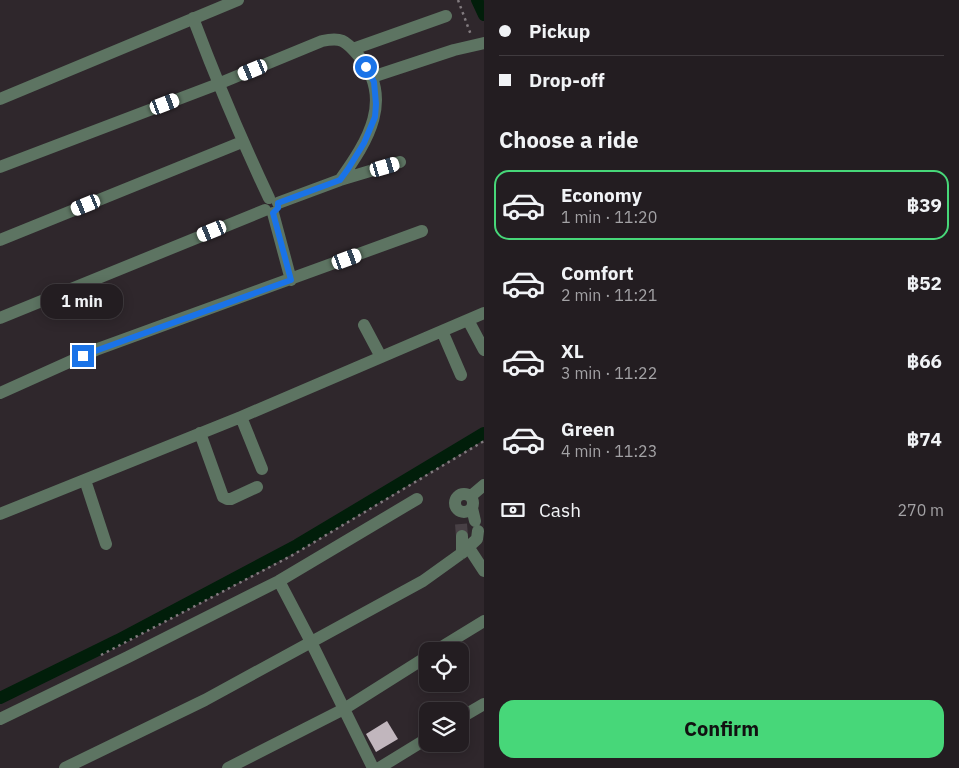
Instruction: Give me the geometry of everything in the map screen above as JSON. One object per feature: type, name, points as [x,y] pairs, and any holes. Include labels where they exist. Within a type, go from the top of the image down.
[{"type":"street","points":[[0,99],[238,0]]},
{"type":"street","points":[[353,49],[446,16]]},
{"type":"street","points":[[193,18],[242,142],[271,206],[291,280]]},
{"type":"street","points":[[0,167],[218,84],[322,41],[336,39],[344,41],[360,57],[374,82],[376,104],[375,117],[364,143],[340,180]]},
{"type":"street","points":[[372,77],[454,50],[484,43]]},
{"type":"street","points":[[0,240],[242,142]]},
{"type":"street","points":[[0,318],[271,206],[340,180],[400,162]]},
{"type":"street","points":[[0,393],[98,350],[422,231]]},
{"type":"street","points":[[0,514],[241,417],[484,313]]},
{"type":"street","points":[[468,320],[484,350]]},
{"type":"street","points":[[364,325],[381,357]]},
{"type":"street","points":[[442,331],[461,375]]},
{"type":"street","points":[[241,417],[262,469]]},
{"type":"street","points":[[200,434],[223,497],[227,500],[231,499],[258,487]]},
{"type":"street","points":[[85,480],[106,544]]},
{"type":"street","points":[[64,768],[205,700],[423,581],[467,527],[484,485]]},
{"type":"street","points":[[0,719],[128,657],[279,580],[417,499]]},
{"type":"street","points":[[467,527],[484,571]]},
{"type":"street","points":[[279,580],[373,768]]},
{"type":"street","points":[[450,642],[484,621]]},
{"type":"street","points":[[228,768],[344,709],[419,662]]},
{"type":"street","points":[[469,713],[484,704]]},
{"type":"street","points":[[379,768],[419,744]]},
{"type":"path","points":[[458,0],[472,38]]},
{"type":"path","points":[[95,658],[291,556],[484,441]]},
{"type":"building","points":[[387,721],[398,739],[376,752],[366,734]]},
{"type":"waterway","points":[[477,0],[484,15]]},
{"type":"waterway","points":[[0,698],[118,640],[297,545],[484,433]]},
{"type":"tunnel","points":[[461,524],[462,536]]},
{"type":"route","points":[[83,356],[291,280],[273,213],[278,208],[278,203],[340,180],[348,169],[364,143],[375,117],[374,82],[366,67]]}]
